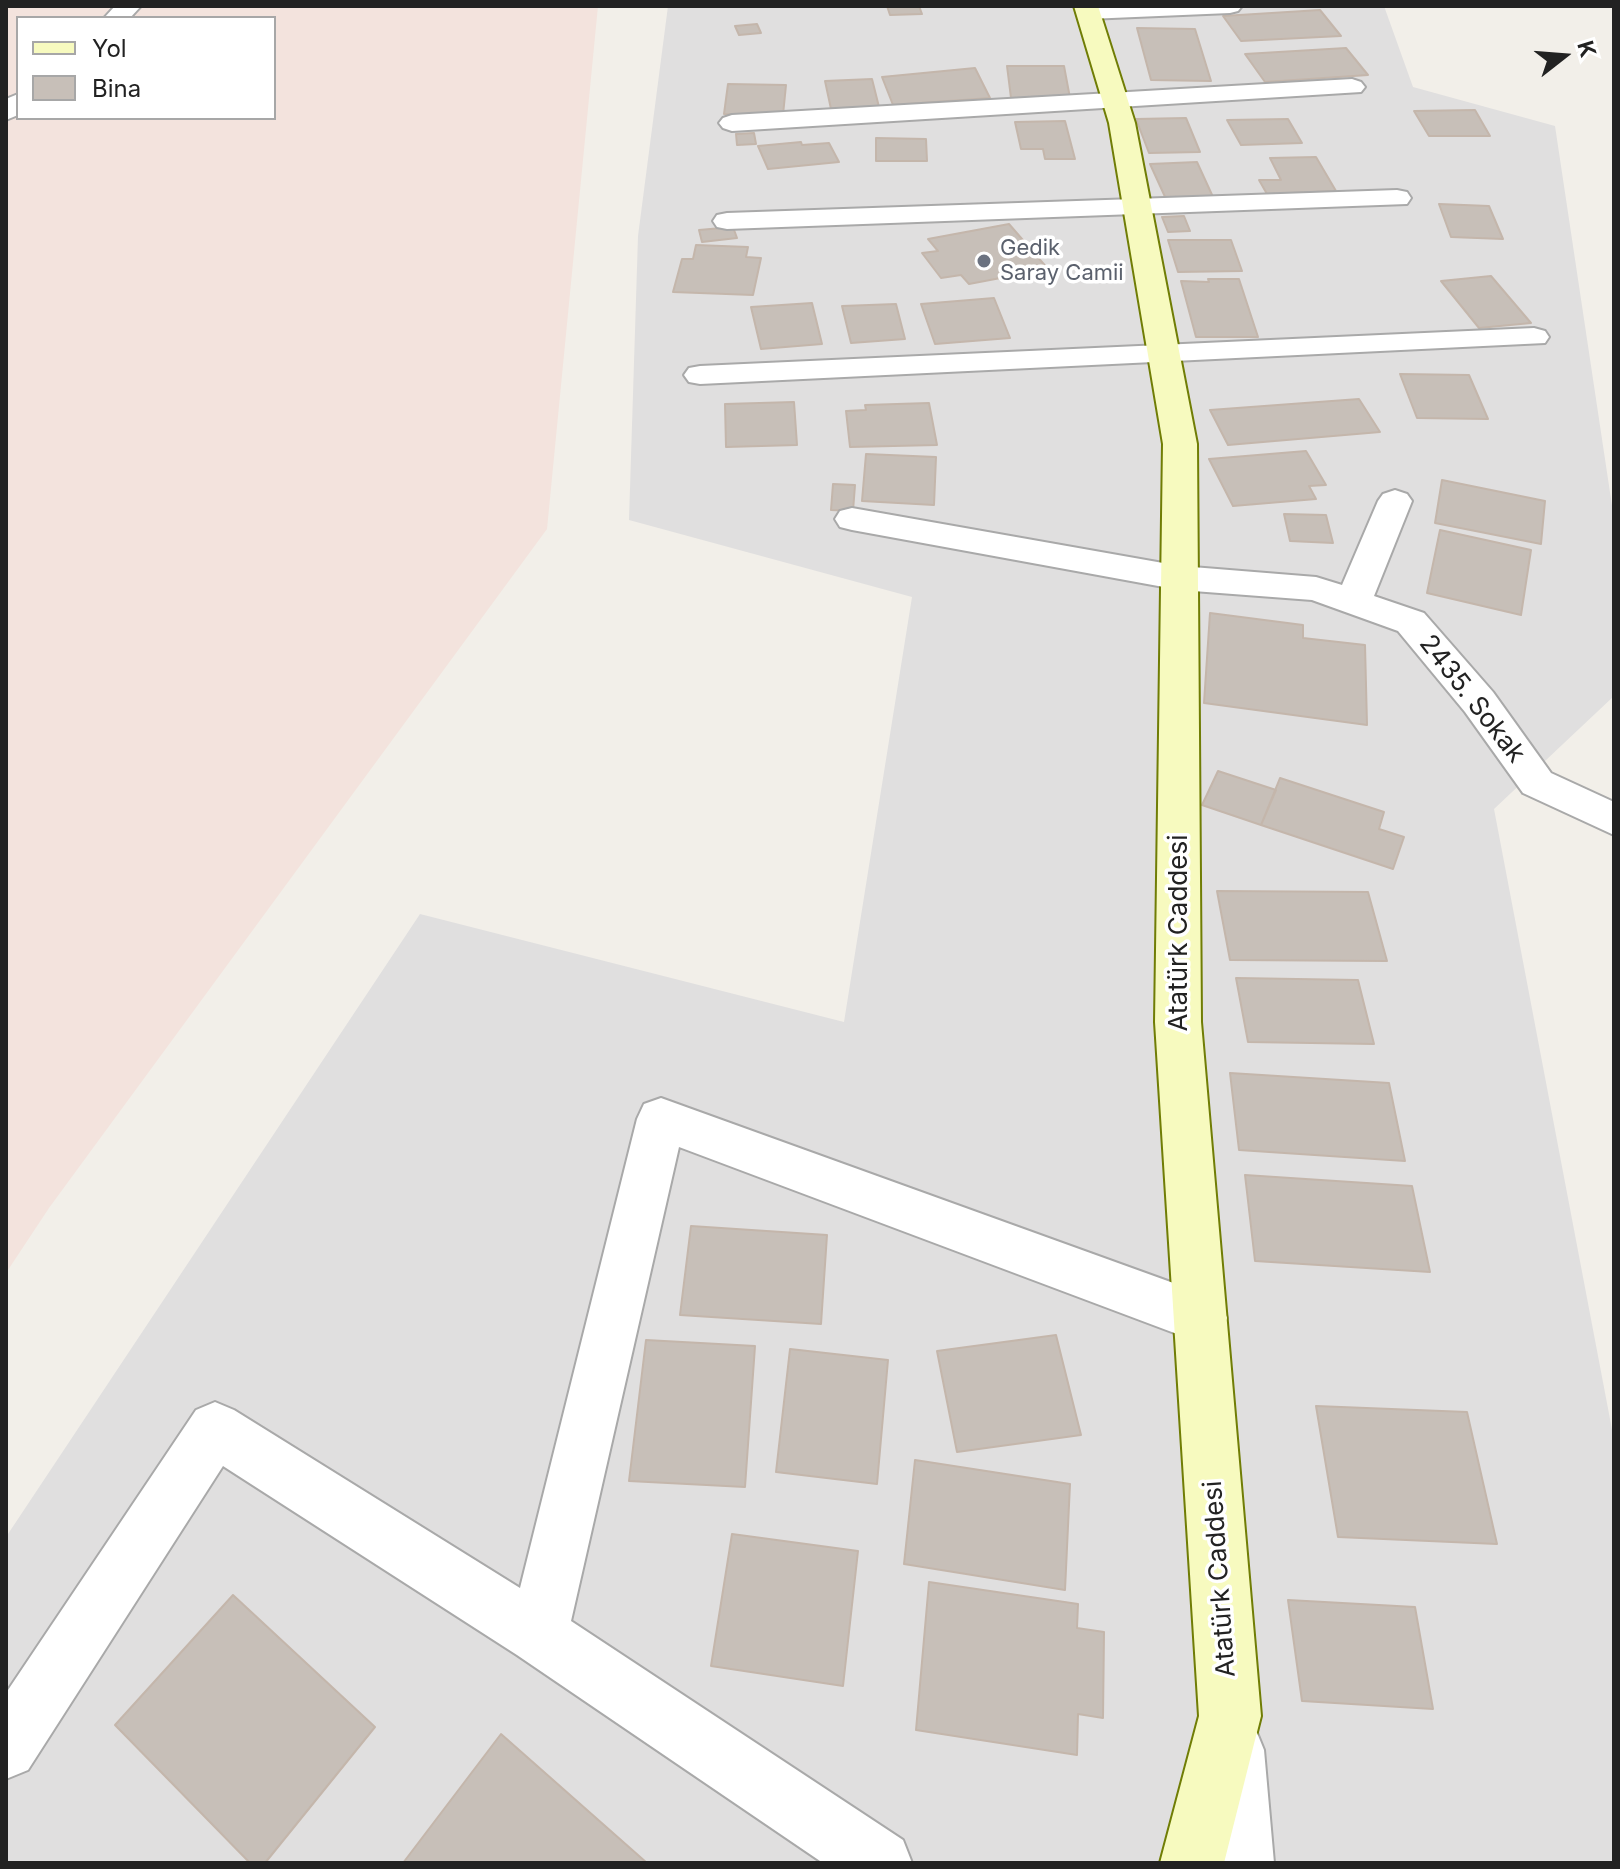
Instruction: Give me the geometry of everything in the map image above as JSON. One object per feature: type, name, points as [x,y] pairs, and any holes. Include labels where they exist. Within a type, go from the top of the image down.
[{"type":"street","points":[[1087,9],[1230,6]]},
{"type":"street","name":"Atatürk Caddesi","points":[[1087,9],[1115,102],[1180,444],[1178,1022],[1230,1716],[1192,1863]]},
{"type":"street","points":[[732,123],[1352,87]]},
{"type":"street","points":[[727,221],[1397,198]]},
{"type":"street","points":[[700,375],[1534,337]]},
{"type":"street","points":[[1353,602],[1395,501]]},
{"type":"street","name":"2435. Sokak","points":[[852,519],[1180,578],[1316,589],[1411,622],[1479,702],[1537,783],[1614,820]]},
{"type":"street","points":[[538,1634],[661,1119],[1201,1318]]},
{"type":"street","points":[[6,1748],[215,1429],[538,1634],[880,1863]]},
{"type":"street","points":[[1230,1716],[1242,1863]]},
{"type":"shaded area","points":[[6,6],[598,6],[547,529],[49,1208],[6,1273]]},
{"type":"shaded area","points":[[668,6],[1384,6],[1413,87],[1555,126],[1614,519],[1614,696],[1494,809],[1614,1440],[1614,1863],[6,1863],[6,1537],[420,914],[844,1022],[912,597],[629,520],[638,236]]},
{"type":"building","points":[[887,6],[919,6],[922,14],[890,15]]},
{"type":"building","points":[[1320,10],[1341,36],[1241,41],[1223,16]]},
{"type":"building","points":[[757,24],[761,33],[739,35],[735,26]]},
{"type":"building","points":[[1137,28],[1195,29],[1211,81],[1151,80]]},
{"type":"building","points":[[1346,48],[1368,75],[1265,82],[1245,54]]},
{"type":"building","points":[[1007,66],[1064,66],[1070,98],[1011,98]]},
{"type":"building","points":[[975,68],[990,98],[893,105],[882,77]]},
{"type":"building","points":[[872,79],[879,107],[831,109],[825,81]]},
{"type":"building","points":[[728,84],[786,85],[783,115],[724,114]]},
{"type":"building","points":[[1475,110],[1490,136],[1429,136],[1414,111]]},
{"type":"building","points":[[1186,118],[1200,152],[1149,153],[1136,119]]},
{"type":"building","points":[[1288,119],[1302,143],[1241,145],[1227,120]]},
{"type":"building","points":[[1065,121],[1075,159],[1045,159],[1043,149],[1021,149],[1015,122]]},
{"type":"building","points":[[754,133],[756,144],[737,145],[736,134]]},
{"type":"building","points":[[876,138],[926,139],[927,161],[876,161]]},
{"type":"building","points":[[801,142],[802,145],[829,143],[839,162],[768,169],[758,146]]},
{"type":"building","points":[[1316,157],[1336,191],[1267,194],[1259,180],[1281,180],[1270,158]]},
{"type":"building","points":[[1197,162],[1213,197],[1166,199],[1150,164]]},
{"type":"building","points":[[1439,204],[1489,206],[1503,239],[1451,237]]},
{"type":"building","points":[[1184,216],[1190,231],[1168,232],[1162,217]]},
{"type":"building","name":"Gedik Saray Camii","points":[[1009,224],[1048,269],[969,284],[961,275],[941,278],[922,253],[938,251],[928,239]]},
{"type":"building","points":[[733,227],[737,238],[702,242],[699,230]]},
{"type":"building","points":[[1168,240],[1231,240],[1242,271],[1178,272]]},
{"type":"building","points":[[696,245],[748,247],[746,257],[761,258],[753,295],[673,292],[682,259],[693,259]]},
{"type":"building","points":[[1491,276],[1531,323],[1479,328],[1441,281]]},
{"type":"building","points":[[1208,279],[1239,279],[1258,337],[1196,337],[1181,281],[1209,282]]},
{"type":"building","points":[[994,298],[1010,338],[935,344],[921,304]]},
{"type":"building","points":[[812,303],[822,344],[761,349],[751,307]]},
{"type":"building","points":[[896,304],[905,339],[851,343],[842,306]]},
{"type":"building","points":[[1400,374],[1469,375],[1488,419],[1417,418]]},
{"type":"building","points":[[1359,399],[1380,432],[1228,445],[1210,410]]},
{"type":"building","points":[[794,402],[797,445],[726,447],[725,404]]},
{"type":"building","points":[[929,403],[937,445],[850,447],[846,411],[866,410],[865,405]]},
{"type":"building","points":[[1306,451],[1326,485],[1309,486],[1316,499],[1233,506],[1209,459]]},
{"type":"building","points":[[866,454],[936,457],[934,505],[862,501]]},
{"type":"building","points":[[1442,480],[1545,501],[1541,544],[1435,523]]},
{"type":"building","points":[[833,484],[855,485],[853,511],[831,510]]},
{"type":"building","points":[[1284,514],[1326,515],[1333,543],[1290,541]]},
{"type":"building","points":[[1440,530],[1531,550],[1521,615],[1427,593]]},
{"type":"building","points":[[1210,613],[1303,625],[1303,638],[1365,645],[1367,725],[1204,703]]},
{"type":"building","points":[[1218,771],[1276,790],[1261,825],[1202,805]]},
{"type":"building","points":[[1280,778],[1384,812],[1379,829],[1404,837],[1393,869],[1261,825]]},
{"type":"building","points":[[1217,891],[1368,892],[1387,961],[1230,960]]},
{"type":"building","points":[[1236,978],[1358,980],[1374,1044],[1248,1042]]},
{"type":"building","points":[[1230,1073],[1389,1083],[1405,1161],[1239,1150]]},
{"type":"building","points":[[1245,1175],[1412,1186],[1430,1272],[1255,1261]]},
{"type":"building","points":[[691,1226],[827,1235],[821,1324],[680,1315]]},
{"type":"building","points":[[1056,1335],[1081,1435],[957,1452],[937,1351]]},
{"type":"building","points":[[646,1340],[755,1346],[745,1487],[629,1481]]},
{"type":"building","points":[[790,1349],[888,1360],[877,1484],[776,1472]]},
{"type":"building","points":[[1316,1406],[1467,1412],[1497,1544],[1338,1537]]},
{"type":"building","points":[[915,1460],[1070,1484],[1065,1590],[904,1564]]},
{"type":"building","points":[[732,1534],[858,1551],[843,1686],[711,1666]]},
{"type":"building","points":[[929,1582],[1078,1604],[1077,1628],[1104,1632],[1103,1718],[1078,1714],[1077,1755],[916,1730]]},
{"type":"building","points":[[233,1595],[375,1727],[265,1863],[250,1863],[115,1725]]},
{"type":"building","points":[[1288,1600],[1415,1607],[1433,1709],[1302,1701]]},
{"type":"building","points":[[501,1734],[647,1863],[403,1863]]},
{"type":"place","name":"Gedik Saray Camii","points":[[984,261]]}]
